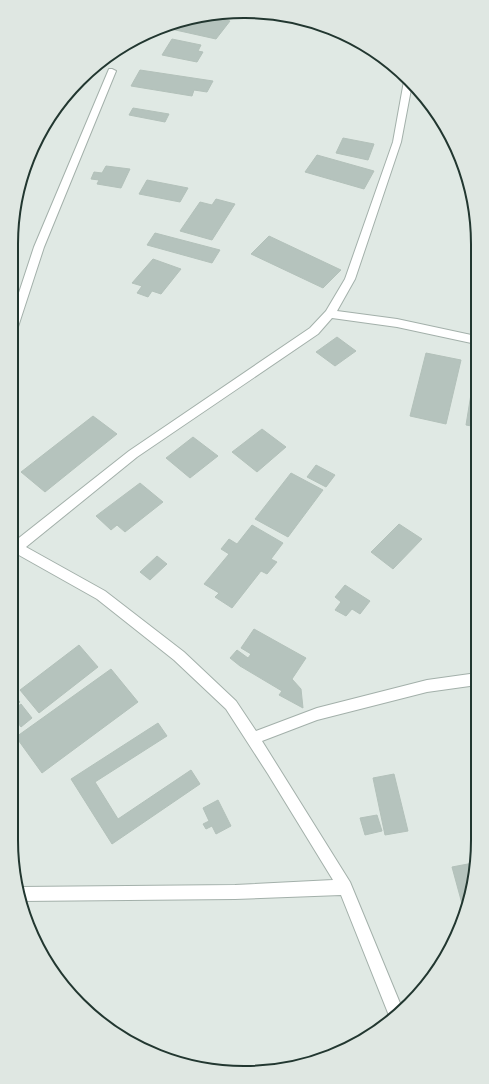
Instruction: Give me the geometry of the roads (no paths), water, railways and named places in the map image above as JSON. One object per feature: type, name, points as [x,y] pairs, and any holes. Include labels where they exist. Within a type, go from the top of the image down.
[{"type":"street","points":[[18,312],[40,247],[112,71]]},
{"type":"street","points":[[18,544],[133,454],[314,331],[330,314],[350,279],[398,142],[407,86]]},
{"type":"street","points":[[330,314],[397,323],[471,339]]},
{"type":"street","points":[[18,551],[101,595],[180,656],[231,705],[345,887],[395,1009]]},
{"type":"street","points":[[253,738],[317,714],[427,686],[471,680]]},
{"type":"street","points":[[25,894],[235,892],[345,887]]}]
